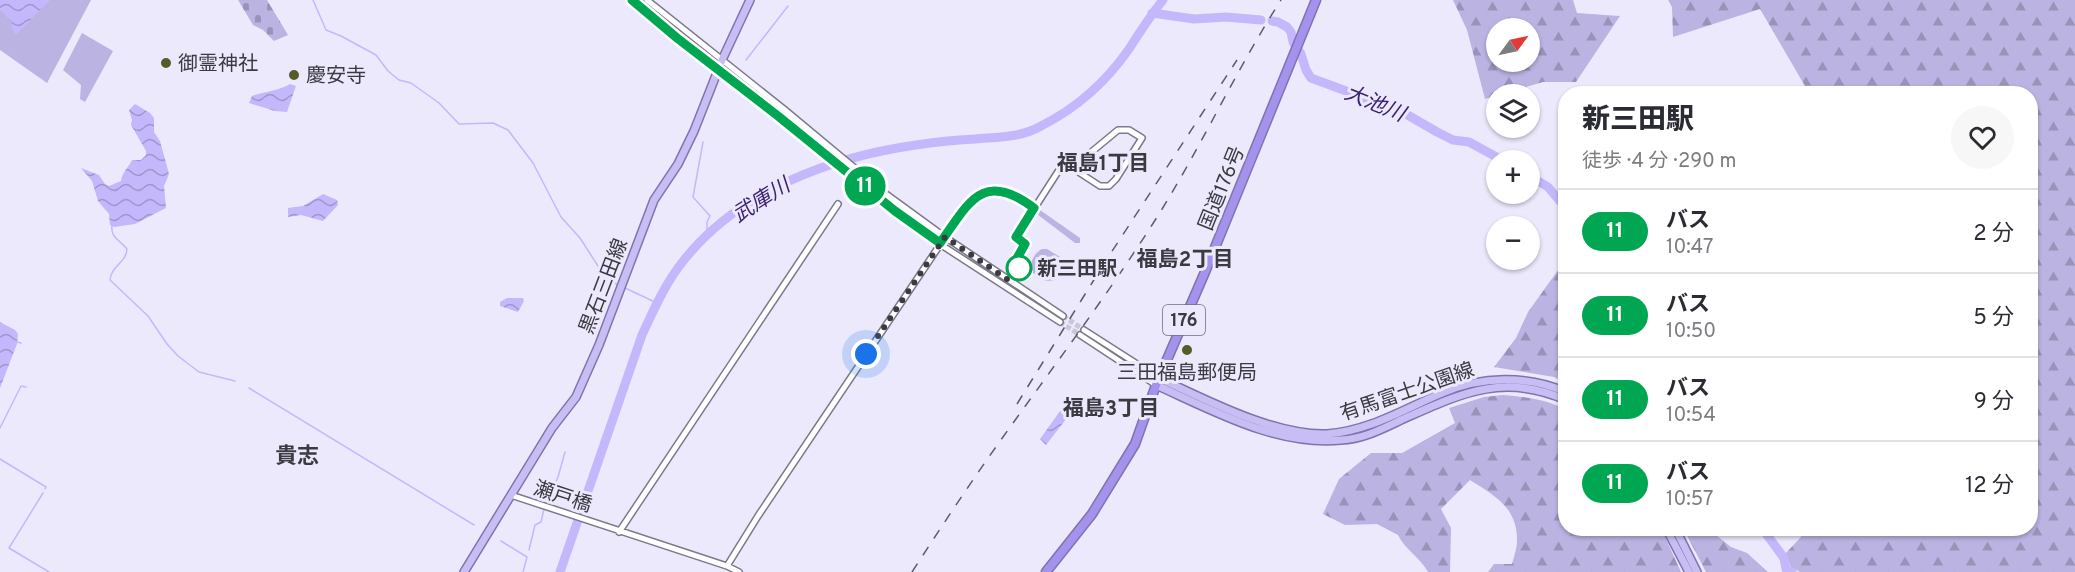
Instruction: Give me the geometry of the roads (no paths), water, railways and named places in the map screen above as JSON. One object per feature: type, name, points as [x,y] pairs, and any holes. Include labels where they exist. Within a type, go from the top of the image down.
[{"type":"highway","name":"国道176号","points":[[1046,572],[1092,514],[1127,459],[1139,435],[1158,382],[1316,0]]},
{"type":"main road","name":"黒石三田線","points":[[464,572],[552,428],[576,397],[599,345],[654,200],[678,164],[694,131],[722,60],[750,0]]},
{"type":"main road","name":"有馬富士公園線","points":[[1158,382],[1261,421],[1289,430],[1317,434],[1359,429],[1442,393],[1480,381],[1517,379],[1558,389]]},
{"type":"main road","name":"有馬富士公園線","points":[[1158,382],[1238,421],[1286,437],[1308,440],[1342,440],[1360,437],[1445,400],[1480,389],[1518,387],[1558,397]]},
{"type":"main road","points":[[1670,536],[1689,572]]},
{"type":"main road","points":[[1679,536],[1697,572]]},
{"type":"street","points":[[632,0],[895,211],[1060,322]]},
{"type":"street","points":[[647,0],[785,110],[879,189],[945,237],[1063,316]]},
{"type":"street","points":[[1016,237],[1059,170],[1098,148],[1118,130],[1129,130],[1142,138],[1116,179],[1109,186],[1100,186],[1080,173],[1075,163]]},
{"type":"street","points":[[727,567],[759,515],[970,201],[993,190],[1009,193],[1034,208]]},
{"type":"street","points":[[619,532],[838,204]]},
{"type":"street","points":[[1082,332],[1158,382]]},
{"type":"street","name":"瀬戸橋","points":[[511,495],[739,572]]},
{"type":"water","points":[[0,0],[50,0],[16,35],[12,29],[12,22],[0,10]]},
{"type":"water","points":[[290,84],[296,86],[287,112],[249,103],[252,96]]},
{"type":"water","points":[[135,104],[154,118],[154,132],[160,141],[169,174],[164,186],[166,208],[135,224],[114,227],[110,225],[109,214],[98,201],[92,181],[81,168],[99,175],[109,186],[121,181],[132,160],[141,160],[146,155],[131,125],[129,110]]},
{"type":"water","points":[[323,194],[337,200],[338,205],[323,221],[301,215],[288,217],[288,208],[303,206]]},
{"type":"water","points":[[507,298],[523,298],[524,301],[518,312],[500,306],[500,302]]},
{"type":"water","points":[[0,322],[18,334],[17,344],[0,388]]},
{"type":"water","points":[[1069,401],[1077,405],[1046,445],[1040,439]]},
{"type":"waterway","points":[[313,0],[326,30],[376,55],[388,71],[399,80],[411,83],[439,103],[459,124],[493,123],[508,130],[533,163],[561,217],[580,238],[607,280],[619,285]]},
{"type":"waterway","name":"武庫川","points":[[560,572],[642,335],[672,277],[706,236],[759,196],[820,168],[884,151],[938,142],[1009,136],[1025,133],[1041,126],[1067,111],[1101,83],[1129,49],[1163,0]]},
{"type":"waterway","points":[[746,60],[788,6]]},
{"type":"waterway","name":"大池川","points":[[1152,13],[1194,19],[1226,17],[1261,20]]},
{"type":"waterway","name":"大池川","points":[[1272,21],[1287,27],[1291,32],[1293,42],[1311,78],[1357,95],[1368,105],[1399,110],[1453,140],[1469,142],[1486,151]]},
{"type":"waterway","points":[[703,142],[693,197],[710,216],[707,222],[707,235]]},
{"type":"waterway","name":"大池川","points":[[1540,182],[1548,187],[1558,199]]},
{"type":"waterway","points":[[112,226],[114,236],[127,249],[110,280],[148,316],[178,356],[199,372],[235,381]]},
{"type":"waterway","points":[[623,287],[657,303]]},
{"type":"waterway","points":[[17,342],[21,343]]},
{"type":"waterway","points":[[0,428],[21,386],[26,387]]},
{"type":"waterway","points":[[249,388],[474,525]]},
{"type":"waterway","points":[[546,505],[558,477],[565,452]]},
{"type":"waterway","points":[[0,459],[46,487],[45,489]]},
{"type":"waterway","points":[[43,493],[9,548],[49,572]]},
{"type":"waterway","points":[[529,550],[535,525],[541,522],[544,509]]},
{"type":"waterway","name":"大池川","points":[[1768,536],[1784,558],[1786,569],[1792,572]]},
{"type":"waterway","points":[[501,541],[527,557],[523,572]]},
{"type":"tunnel","points":[[1063,316],[1084,330]]},
{"type":"tunnel","points":[[1060,322],[1080,335]]},
{"type":"railway","points":[[912,572],[976,476],[1134,253],[1169,197],[1281,0]]},
{"type":"railway","points":[[1017,404],[1105,262],[1237,60]]},
{"type":"place","name":"御霊神社","points":[[166,63]]},
{"type":"place","name":"慶安寺","points":[[294,75]]},
{"type":"place","name":"新三田駅","points":[[1019,268]]},
{"type":"place","name":"三田福島郵便局","points":[[1187,350]]},
{"type":"district","name":"福島1丁目","points":[[1103,163]]},
{"type":"district","name":"福島2丁目","points":[[1185,259]]},
{"type":"district","name":"福島3丁目","points":[[1111,408]]},
{"type":"district","name":"貴志","points":[[297,455]]}]
